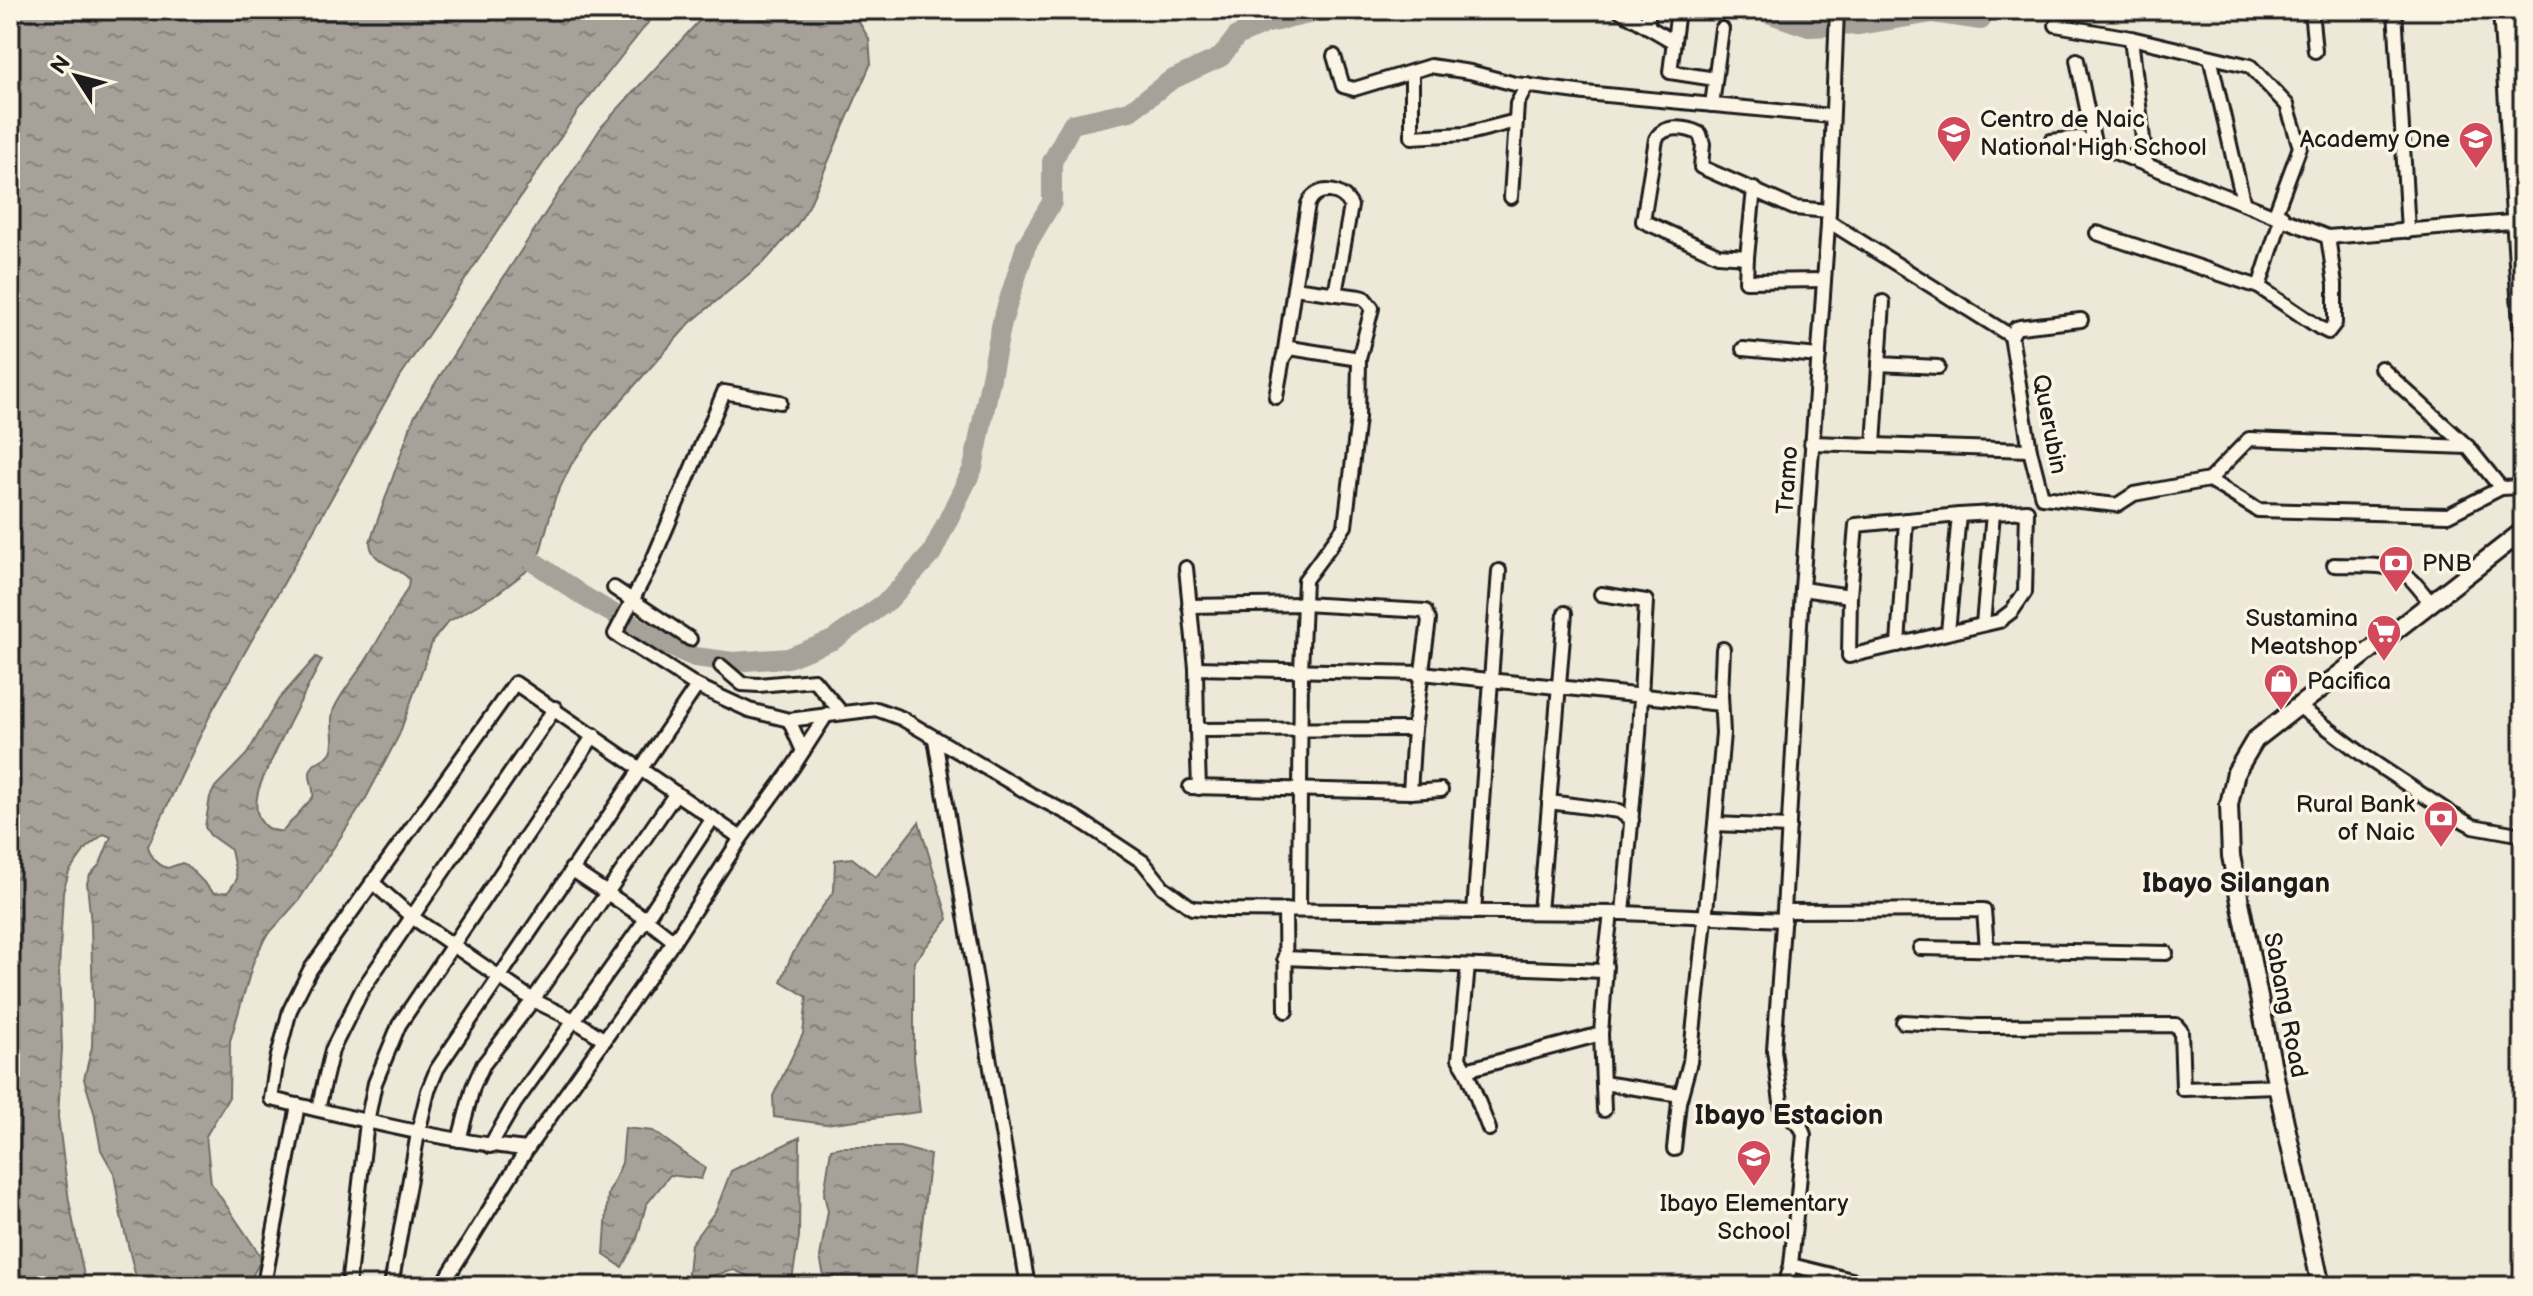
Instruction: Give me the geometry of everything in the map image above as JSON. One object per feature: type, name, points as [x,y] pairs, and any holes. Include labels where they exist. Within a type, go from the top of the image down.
[{"type":"main road","points":[[2503,16],[2523,63]]},
{"type":"main road","points":[[2503,16],[2519,222],[2523,342]]},
{"type":"main road","points":[[2501,548],[2523,515]]},
{"type":"main road","name":"Sabang Road","points":[[2321,1286],[2231,856],[2229,805],[2236,772],[2255,740],[2523,531]]},
{"type":"street","points":[[1619,10],[1674,42]]},
{"type":"street","points":[[1648,10],[1648,27]]},
{"type":"street","points":[[1678,10],[1670,72],[1715,79]]},
{"type":"street","name":"Tramo","points":[[1785,1286],[1791,1265],[1804,1135],[1801,1127],[1782,1110],[1774,1050],[1828,216],[1837,10]]},
{"type":"street","points":[[2311,10],[2315,51]]},
{"type":"street","points":[[2395,10],[2408,231]]},
{"type":"street","points":[[2056,25],[2131,38],[2250,66],[2287,105],[2300,147],[2259,287]]},
{"type":"street","points":[[1712,105],[1722,29]]},
{"type":"street","points":[[2131,38],[2146,164]]},
{"type":"street","points":[[1334,56],[1343,86],[1354,89],[1430,66],[1585,93],[1831,116]]},
{"type":"street","points":[[2210,57],[2243,201]]},
{"type":"street","points":[[2077,60],[2094,143]]},
{"type":"street","points":[[1412,72],[1412,137],[1465,134],[1516,121]]},
{"type":"street","points":[[1511,197],[1517,104],[1527,85]]},
{"type":"street","points":[[1747,257],[1718,255],[1643,221],[1653,149],[1658,134],[1666,128],[1697,131],[1703,137],[1701,167],[1794,208],[1828,216],[2011,336],[2020,327],[2081,320]]},
{"type":"street","points":[[2051,141],[2079,138],[2094,143],[2328,237],[2519,222]]},
{"type":"street","points":[[1754,189],[1746,281],[1824,280]]},
{"type":"street","points":[[1276,397],[1309,198],[1319,192],[1340,192],[1351,206],[1335,294]]},
{"type":"street","points":[[2097,233],[2259,287],[2328,332],[2335,323],[2335,284],[2328,237]]},
{"type":"street","points":[[1294,288],[1364,298],[1372,308],[1359,359],[1358,418],[1345,526],[1305,580],[1299,910]]},
{"type":"street","points":[[1874,445],[1883,302]]},
{"type":"street","name":"Querubin","points":[[2011,336],[2030,450],[2042,497],[2117,505],[2134,494],[2209,480]]},
{"type":"street","points":[[1283,358],[1287,350],[1295,347],[1359,359]]},
{"type":"street","points":[[1743,349],[1819,356]]},
{"type":"street","points":[[1879,364],[1938,367]]},
{"type":"street","points":[[2381,368],[2468,447],[2501,488]]},
{"type":"street","points":[[780,402],[724,392],[652,562],[615,634],[697,686],[749,710],[789,720],[876,709],[901,718],[1075,817],[1143,862],[1163,887],[1192,908],[1617,913],[1703,917],[1984,910],[1987,949]]},
{"type":"street","points":[[2468,447],[2249,439],[2209,480],[2258,510],[2448,515],[2501,488],[2523,487]]},
{"type":"street","points":[[1811,443],[2030,450]]},
{"type":"street","points":[[2027,511],[2025,592],[2006,616],[1999,621],[1849,656],[1856,525],[2027,511],[2042,497]]},
{"type":"street","points":[[1983,624],[1993,514]]},
{"type":"street","points":[[1948,632],[1959,515]]},
{"type":"street","points":[[1898,645],[1906,520]]},
{"type":"street","points":[[2334,565],[2393,569],[2406,575],[2431,603]]},
{"type":"street","points":[[1186,568],[1196,668],[1194,788],[1441,790]]},
{"type":"street","points":[[1474,912],[1499,571]]},
{"type":"street","points":[[614,588],[631,604],[690,639]]},
{"type":"street","points":[[1802,589],[1850,596]]},
{"type":"street","points":[[1601,594],[1646,601],[1632,820],[1606,966],[1601,1034],[1604,1110]]},
{"type":"street","points":[[1189,606],[1303,604],[1425,611],[1429,620],[1414,729],[1410,792]]},
{"type":"street","points":[[1540,912],[1565,613]]},
{"type":"street","points":[[1674,1149],[1681,1095],[1690,1062],[1715,824],[1723,733],[1723,649]]},
{"type":"street","points":[[721,666],[742,684],[814,680],[841,712]]},
{"type":"street","points":[[1196,668],[1422,673],[1721,704]]},
{"type":"street","points":[[527,1149],[490,1146],[418,1133],[271,1099],[290,1010],[310,970],[515,683],[741,838]]},
{"type":"street","points":[[391,1286],[418,1133],[437,1069],[697,686]]},
{"type":"street","points":[[2297,705],[2367,758],[2453,815],[2473,826],[2523,835]]},
{"type":"street","points":[[318,1109],[332,1050],[349,1013],[377,966],[555,708]]},
{"type":"street","points":[[442,1286],[527,1149],[674,941],[827,714]]},
{"type":"street","points":[[789,720],[803,751]]},
{"type":"street","points":[[1197,730],[1414,729]]},
{"type":"street","points":[[348,1286],[367,1122],[375,1083],[399,1025],[594,735]]},
{"type":"street","points":[[935,739],[1028,1286]]},
{"type":"street","points":[[459,1140],[473,1087],[483,1065],[533,1000],[676,793]]},
{"type":"street","points":[[1549,802],[1619,811],[1632,820]]},
{"type":"street","points":[[490,1146],[515,1103],[646,919],[713,818]]},
{"type":"street","points":[[1715,824],[1789,827]]},
{"type":"street","points":[[571,869],[674,941]]},
{"type":"street","points":[[372,882],[453,947],[533,1000],[574,1020],[605,1040]]},
{"type":"street","points":[[1285,910],[1286,1011]]},
{"type":"street","points":[[1920,948],[2166,953]]},
{"type":"street","points":[[1284,958],[1604,971],[1606,966]]},
{"type":"street","points":[[1468,966],[1459,1059],[1489,1129]]},
{"type":"street","points":[[1903,1022],[1978,1026],[2176,1025],[2181,1031],[2183,1089],[2278,1086]]},
{"type":"street","points":[[1466,1070],[1601,1034]]},
{"type":"street","points":[[1603,1083],[1681,1095]]},
{"type":"street","points":[[265,1279],[298,1105]]},
{"type":"street","points":[[1791,1265],[1876,1286]]},
{"type":"water","points":[[10,10],[658,10],[578,111],[397,381],[212,711],[148,846],[161,865],[168,868],[182,863],[187,865],[214,893],[228,892],[237,879],[231,850],[210,835],[205,827],[210,797],[215,787],[247,754],[278,700],[316,657],[322,660],[261,783],[257,800],[260,820],[269,829],[283,831],[313,797],[310,773],[313,766],[331,752],[334,709],[408,587],[409,579],[380,560],[371,549],[370,542],[414,417],[602,126],[709,10],[852,10],[869,39],[871,63],[809,206],[795,228],[767,259],[690,323],[603,421],[571,465],[555,498],[540,552],[528,570],[498,593],[448,622],[433,640],[399,735],[365,800],[299,900],[265,938],[254,960],[230,1041],[229,1097],[206,1136],[211,1183],[262,1258],[247,1286],[138,1286],[114,1173],[101,1150],[84,1079],[92,1047],[93,1006],[87,883],[100,864],[111,837],[104,834],[87,847],[69,872],[63,892],[59,970],[62,1048],[58,1117],[69,1201],[86,1286],[10,1286]]},
{"type":"water","points":[[919,822],[948,919],[914,962],[914,1058],[920,1112],[825,1124],[774,1117],[773,1096],[803,1034],[807,997],[781,981],[812,921],[834,891],[835,860],[852,858],[876,877]]},
{"type":"water","points":[[625,1128],[653,1131],[705,1168],[701,1179],[670,1175],[646,1205],[637,1239],[622,1267],[604,1255],[608,1194],[622,1163]]},
{"type":"water","points":[[800,1137],[799,1237],[791,1286],[755,1279],[734,1270],[687,1282],[691,1244],[716,1210],[731,1171]]},
{"type":"water","points":[[900,1147],[930,1155],[915,1286],[826,1286],[820,1257],[828,1211],[824,1194],[831,1149]]},
{"type":"waterway","points":[[534,562],[583,596],[667,645],[695,657],[733,662],[788,658],[833,640],[889,600],[932,553],[973,468],[1002,322],[1026,246],[1052,202],[1052,162],[1072,124],[1130,111],[1171,80],[1221,57],[1237,36],[1264,24],[1343,10]]},
{"type":"waterway","points":[[1759,10],[1809,27],[1859,25],[1933,13],[1981,20]]},
{"type":"place","name":"Centro de Naic National High School","points":[[1954,164]]},
{"type":"place","name":"Academy One","points":[[2476,170]]},
{"type":"place","name":"PNB","points":[[2396,594]]},
{"type":"place","name":"Sustamina Meatshop","points":[[2384,663]]},
{"type":"place","name":"Pacifica","points":[[2281,712]]},
{"type":"place","name":"Rural Bank of Naic","points":[[2441,849]]},
{"type":"place","name":"Ibayo Elementary School","points":[[1754,1188]]},
{"type":"district","name":"Ibayo Silangan","points":[[2236,882]]},
{"type":"district","name":"Ibayo Estacion","points":[[1789,1114]]}]
